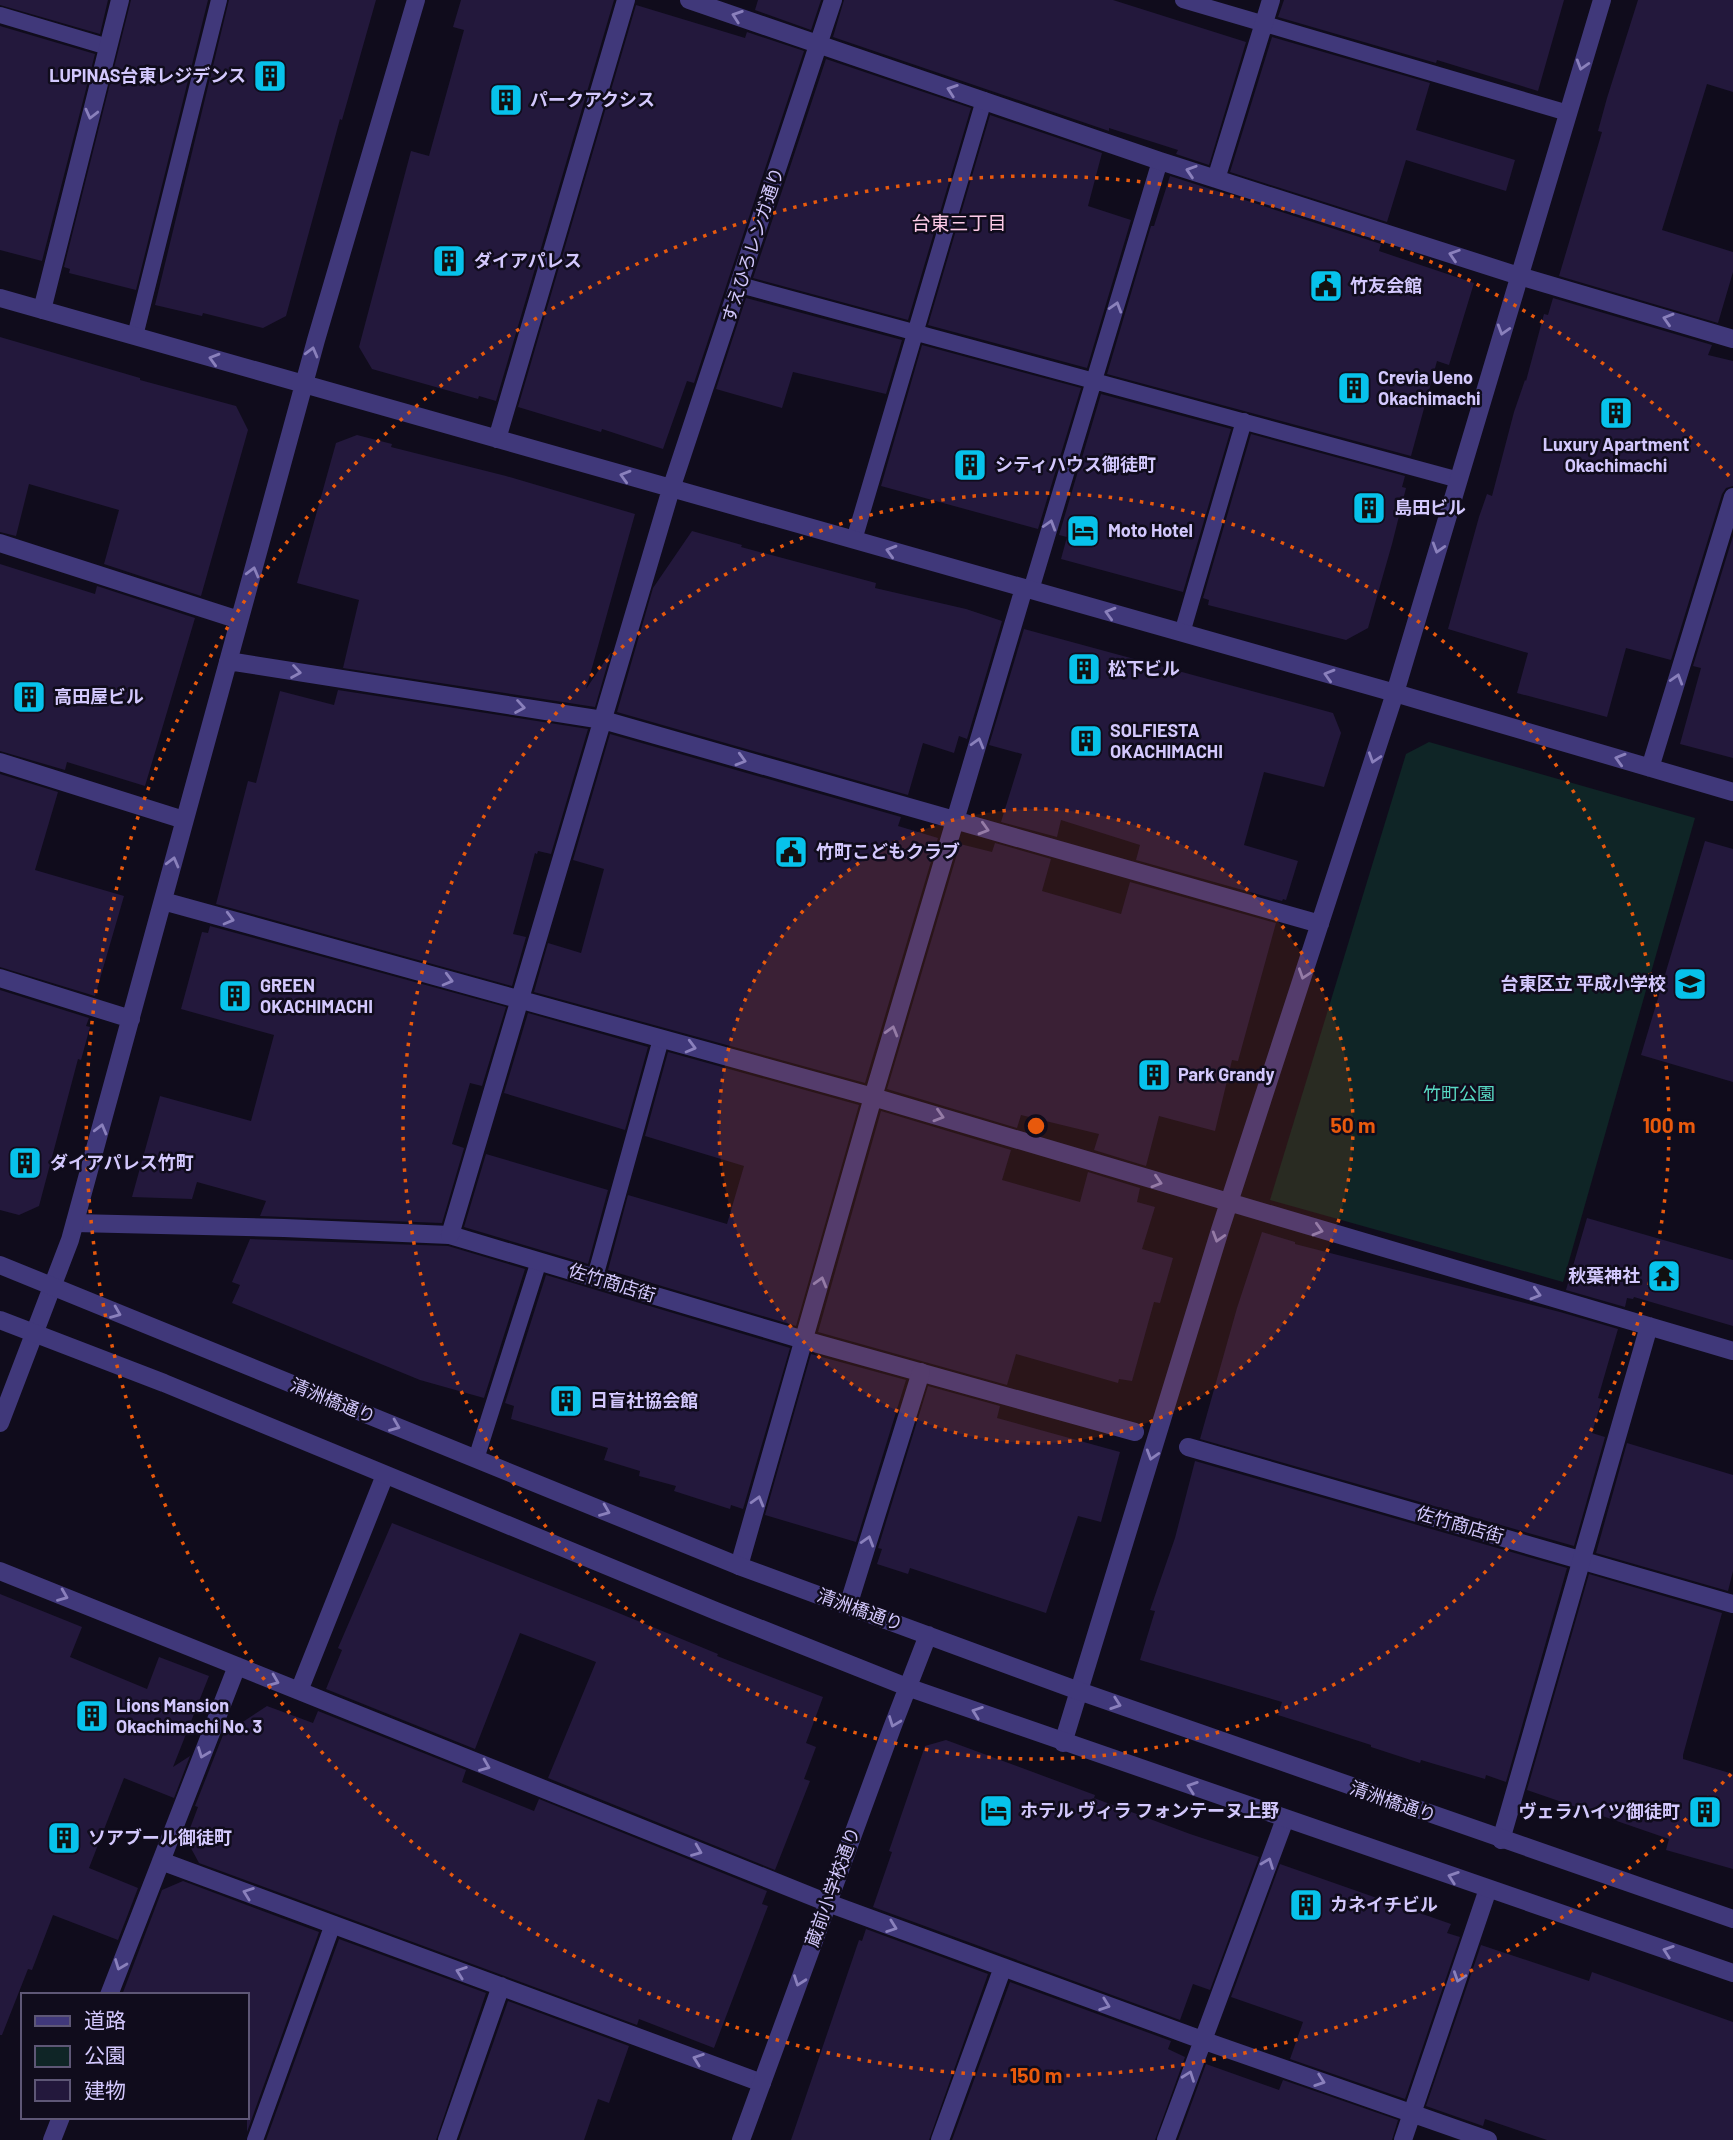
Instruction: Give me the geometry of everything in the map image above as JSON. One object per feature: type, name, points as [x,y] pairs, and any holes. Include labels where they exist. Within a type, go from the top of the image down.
[{"type":"street","points":[[42,310],[120,0]]},
{"type":"street","points":[[0,1423],[75,1223],[304,384],[416,0]]},
{"type":"street","points":[[497,439],[626,0]]},
{"type":"street","name":"すえひろレンガ通り","points":[[450,1235],[671,489],[833,0]]},
{"type":"street","points":[[1216,179],[1271,0]]},
{"type":"street","points":[[1063,1743],[1229,1203],[1395,693],[1602,0]]},
{"type":"street","points":[[699,2],[1160,161],[1519,276],[1733,339]]},
{"type":"street","points":[[0,298],[1395,693],[1733,792]]},
{"type":"street","points":[[1650,768],[1733,497]]},
{"type":"street","points":[[0,542],[239,620]]},
{"type":"street","points":[[739,1566],[873,1097],[955,821],[1028,589]]},
{"type":"street","points":[[228,661],[603,720],[1320,924]]},
{"type":"street","points":[[0,762],[184,820]]},
{"type":"street","points":[[163,901],[873,1097],[1733,1351]]},
{"type":"street","points":[[0,978],[131,1019]]},
{"type":"street","name":"佐竹商店街","points":[[75,1223],[450,1235],[804,1340],[1135,1432]]},
{"type":"street","name":"清洲橋通り","points":[[0,1265],[739,1566],[1079,1691],[1733,1919]]},
{"type":"street","points":[[0,1320],[164,1383],[907,1688],[1733,1973]]},
{"type":"street","points":[[1501,1840],[1649,1326]]},
{"type":"street","points":[[848,1606],[921,1372]]},
{"type":"street","name":"佐竹商店街","points":[[1188,1447],[1733,1604]]},
{"type":"street","points":[[299,1691],[385,1475]]},
{"type":"street","points":[[0,1571],[828,1903],[1202,2040],[1488,2140]]},
{"type":"street","name":"蔵前小学校通り","points":[[741,2140],[928,1635]]},
{"type":"street","points":[[109,1993],[237,1666]]},
{"type":"street","points":[[1166,2140],[1285,1819]]},
{"type":"street","points":[[161,1861],[762,2083]]},
{"type":"street","points":[[1403,2140],[1488,1889]]},
{"type":"street","points":[[940,2140],[1003,1967]]},
{"type":"street","points":[[447,2140],[501,1986]]},
{"type":"street","points":[[52,2140],[60,2119]]},
{"type":"lane","points":[[135,336],[219,0]]},
{"type":"lane","points":[[1183,0],[1568,113]]},
{"type":"lane","points":[[0,15],[108,47]]},
{"type":"lane","points":[[854,540],[984,100]]},
{"type":"lane","points":[[1028,589],[1160,161]]},
{"type":"lane","points":[[740,285],[1459,480]]},
{"type":"lane","points":[[1182,633],[1244,421]]},
{"type":"lane","points":[[595,1278],[661,1039]]},
{"type":"lane","points":[[476,1459],[538,1261]]},
{"type":"lane","points":[[255,2140],[333,1924]]},
{"type":"green space","name":"竹町公園","points":[[1429,742],[1695,818],[1563,1282],[1270,1200],[1406,754]]},
{"type":"building","points":[[0,0],[108,0],[100,34],[0,5]]},
{"type":"building","points":[[131,0],[208,0],[136,290],[69,273],[70,269],[64,267]]},
{"type":"building","points":[[229,0],[376,0],[286,316],[263,328],[203,313],[202,316],[155,305]]},
{"type":"building","points":[[461,0],[614,0],[496,401],[479,396],[478,399],[372,369],[359,347],[411,151],[429,156],[464,30],[453,27]]},
{"type":"building","points":[[758,0],[821,0],[811,30],[755,10]]},
{"type":"building","points":[[844,0],[1113,0],[1246,42],[1209,165],[1176,154],[1178,150],[1109,128],[1109,131],[833,37]]},
{"type":"building","points":[[1284,0],[1564,0],[1538,91],[1437,60],[1436,63],[1278,17]]},
{"type":"building","points":[[1638,0],[1733,0],[1733,92],[1707,84],[1662,230],[1733,252],[1733,272],[1718,323],[1559,276],[1602,132],[1598,131],[1607,98]]},
{"type":"building","points":[[636,5],[745,38],[747,32],[804,51],[694,383],[687,381],[663,449],[602,429],[601,432],[518,407]]},
{"type":"building","points":[[0,26],[95,54],[42,261],[0,250]]},
{"type":"building","points":[[1272,37],[1430,83],[1416,130],[1515,160],[1506,191],[1406,160],[1387,222],[1230,172]]},
{"type":"building","points":[[826,59],[971,108],[908,320],[753,278]]},
{"type":"building","points":[[990,115],[1102,153],[1088,206],[1131,220],[1087,368],[928,325]]},
{"type":"building","points":[[1170,176],[1381,244],[1379,251],[1474,283],[1449,365],[1437,361],[1411,456],[1107,374],[1151,226],[1154,226]]},
{"type":"building","points":[[746,298],[902,340],[886,394],[793,372],[782,408],[716,389]]},
{"type":"building","points":[[1553,298],[1712,345],[1708,355],[1733,361],[1733,486],[1726,488],[1722,494],[1671,660],[1626,648],[1607,717],[1517,693],[1528,653],[1448,629],[1479,517],[1487,494],[1492,496],[1544,314],[1548,315]]},
{"type":"building","points":[[0,337],[236,406],[248,430],[201,596],[104,564],[119,510],[29,484],[16,536],[0,532]]},
{"type":"building","points":[[922,345],[1081,388],[1038,529],[881,486]]},
{"type":"building","points":[[1101,394],[1231,429],[1183,592],[1061,559],[1067,537],[1059,535]]},
{"type":"building","points":[[1251,434],[1405,476],[1402,487],[1406,488],[1368,628],[1346,640],[1208,605],[1209,600],[1203,598]]},
{"type":"building","points":[[357,435],[392,444],[391,447],[506,476],[635,514],[586,689],[611,652],[595,707],[343,668],[359,600],[297,583],[336,443]]},
{"type":"building","points":[[692,531],[876,583],[875,588],[966,609],[1002,621],[967,739],[959,736],[954,753],[923,743],[908,795],[617,712],[653,588]]},
{"type":"building","points":[[1733,536],[1733,758],[1680,744],[1701,668],[1693,666]]},
{"type":"building","points":[[0,564],[95,594],[97,586],[195,618],[145,786],[67,762],[65,770],[0,751]]},
{"type":"building","points":[[1024,629],[1333,713],[1341,733],[1324,787],[1264,772],[1244,845],[1298,861],[1286,900],[1136,860],[1140,845],[1061,820],[1057,837],[1001,822],[1022,754],[989,745]]},
{"type":"building","points":[[338,690],[588,729],[551,854],[538,851],[535,853],[513,934],[526,937],[512,986],[216,904],[248,781],[256,783],[280,691],[334,705]]},
{"type":"building","points":[[610,734],[901,817],[898,826],[938,838],[865,1083],[534,992],[548,943],[581,953],[604,869],[573,860]]},
{"type":"building","points":[[0,774],[58,792],[35,870],[124,896],[95,996],[0,967]]},
{"type":"building","points":[[1705,841],[1733,849],[1733,1082],[1641,1055]]},
{"type":"building","points":[[995,843],[1051,859],[1042,891],[1121,914],[1130,882],[1276,923],[1238,1061],[1232,1060],[1215,1131],[1159,1116],[1146,1166],[1094,1150],[1099,1134],[1021,1115],[1017,1128],[887,1089],[960,844],[992,852]]},
{"type":"building","points":[[210,926],[506,1007],[482,1086],[470,1083],[452,1144],[464,1148],[442,1223],[260,1216],[266,1201],[197,1182],[192,1199],[132,1197],[160,1096],[251,1121],[274,1035],[181,1009],[202,932],[208,933]]},
{"type":"building","points":[[0,990],[89,1018],[86,1026],[90,1027],[81,1060],[78,1059],[39,1206],[19,1215],[0,1210]]},
{"type":"building","points":[[528,1013],[648,1047],[625,1130],[504,1093]]},
{"type":"building","points":[[668,1052],[859,1105],[796,1326],[608,1270],[628,1195],[727,1224],[744,1166],[645,1136]]},
{"type":"building","points":[[881,1111],[1011,1150],[1002,1180],[1080,1202],[1088,1172],[1140,1188],[1137,1202],[1155,1207],[1142,1249],[1173,1258],[1160,1303],[1154,1302],[1132,1381],[1119,1379],[1118,1383],[1016,1354],[1007,1385],[818,1332]]},
{"type":"building","points":[[486,1154],[608,1190],[588,1264],[464,1227]]},
{"type":"building","points":[[1587,1218],[1733,1260],[1733,1326],[1634,1297],[1627,1298],[1625,1307],[1566,1290]]},
{"type":"building","points":[[1262,1232],[1295,1244],[1618,1329],[1598,1398],[1602,1399],[1592,1433],[1605,1437],[1574,1546],[1200,1439],[1237,1308]]},
{"type":"building","points":[[250,1239],[448,1246],[525,1269],[484,1398],[420,1380],[232,1303],[240,1285],[232,1282]]},
{"type":"building","points":[[546,1275],[790,1348],[743,1509],[731,1505],[730,1509],[674,1491],[676,1486],[639,1476],[640,1471],[604,1460],[608,1448],[511,1419],[514,1406],[505,1403]]},
{"type":"building","points":[[811,1354],[906,1380],[856,1542],[765,1515]]},
{"type":"building","points":[[928,1386],[1000,1406],[997,1418],[1120,1452],[1101,1522],[1078,1516],[1046,1613],[910,1568],[908,1574],[877,1564],[882,1549],[878,1548]]},
{"type":"building","points":[[1627,1443],[1733,1475],[1733,1571],[1728,1591],[1596,1553]]},
{"type":"building","points":[[1195,1461],[1567,1568],[1506,1782],[1486,1775],[1485,1779],[1421,1760],[1420,1763],[1371,1747],[1278,1715],[1282,1702],[1140,1660],[1155,1611],[1150,1610],[1175,1538]]},
{"type":"building","points":[[392,1523],[823,1697],[806,1743],[816,1747],[804,1779],[810,1781],[775,1870],[548,1778],[596,1662],[520,1633],[475,1749],[326,1689],[342,1650],[338,1648]]},
{"type":"building","points":[[1589,1574],[1722,1613],[1683,1759],[1733,1774],[1733,1869],[1666,1850],[1669,1839],[1527,1790]]},
{"type":"building","points":[[0,1594],[82,1627],[70,1657],[147,1689],[159,1657],[209,1676],[173,1767],[190,1756],[174,1798],[124,1778],[89,1868],[138,1888],[118,1940],[53,1915],[32,1970],[28,1969],[2,2035],[0,2035]]},
{"type":"building","points":[[267,1706],[313,1723],[318,1711],[466,1770],[462,1782],[534,1811],[539,1799],[767,1891],[762,1904],[768,1906],[714,2048],[639,2019],[637,2025],[199,1863],[186,1839],[198,1807],[195,1806],[223,1735]]},
{"type":"building","points":[[946,1740],[1095,1795],[1094,1798],[1190,1834],[1259,1857],[1210,1990],[1193,1984],[1180,2020],[873,1907],[925,1746]]},
{"type":"building","points":[[1280,1864],[1451,1924],[1447,1933],[1460,1937],[1405,2099],[1290,2059],[1303,2022],[1231,1997]]},
{"type":"building","points":[[183,1881],[319,1932],[247,2132],[248,1993],[123,1993],[162,1890]]},
{"type":"building","points":[[866,1929],[988,1974],[929,2140],[791,2140],[859,1940],[862,1941]]},
{"type":"building","points":[[339,1939],[486,1993],[436,2140],[266,2140]]},
{"type":"building","points":[[1481,1945],[1589,1981],[1592,1972],[1733,2022],[1733,2140],[1547,2140],[1485,2119],[1483,2126],[1426,2106]]},
{"type":"building","points":[[1010,1982],[1171,2041],[1168,2049],[1185,2057],[1155,2140],[952,2140]]},
{"type":"building","points":[[508,2001],[629,2046],[609,2103],[598,2099],[584,2140],[459,2140]]},
{"type":"building","points":[[1206,2064],[1279,2090],[1283,2080],[1398,2120],[1392,2140],[1178,2140]]},
{"type":"place","name":"LUPINAS台東レジデンス","points":[[270,76]]},
{"type":"place","name":"パークアクシス","points":[[506,100]]},
{"type":"place","name":"ダイアパレス","points":[[449,261]]},
{"type":"place","name":"竹友会館","points":[[1326,286]]},
{"type":"place","name":"Crevia Ueno Okachimachi","points":[[1354,388]]},
{"type":"place","name":"Luxury Apartment Okachimachi","points":[[1616,413]]},
{"type":"place","name":"シティハウス御徒町","points":[[970,465]]},
{"type":"place","name":"島田ビル","points":[[1369,508]]},
{"type":"place","name":"Moto Hotel","points":[[1083,531]]},
{"type":"place","name":"松下ビル","points":[[1084,669]]},
{"type":"place","name":"高田屋ビル","points":[[29,697]]},
{"type":"place","name":"SOLFIESTA OKACHIMACHI","points":[[1086,741]]},
{"type":"place","name":"竹町こどもクラブ","points":[[791,852]]},
{"type":"place","name":"台東区立 平成小学校","points":[[1690,984]]},
{"type":"place","name":"GREEN OKACHIMACHI","points":[[235,996]]},
{"type":"place","name":"Park Grandy","points":[[1154,1075]]},
{"type":"place","name":"ダイアパレス竹町","points":[[25,1163]]},
{"type":"place","name":"秋葉神社","points":[[1664,1276]]},
{"type":"place","name":"日盲社協会館","points":[[566,1401]]},
{"type":"place","name":"Lions Mansion Okachimachi No. 3","points":[[92,1716]]},
{"type":"place","name":"ホテル ヴィラ フォンテーヌ上野","points":[[996,1811]]},
{"type":"place","name":"ヴェラハイツ御徒町","points":[[1705,1812]]},
{"type":"place","name":"ソアブール御徒町","points":[[64,1838]]},
{"type":"place","name":"カネイチビル","points":[[1306,1905]]},
{"type":"district","name":"台東三丁目","points":[[959,223]]}]
